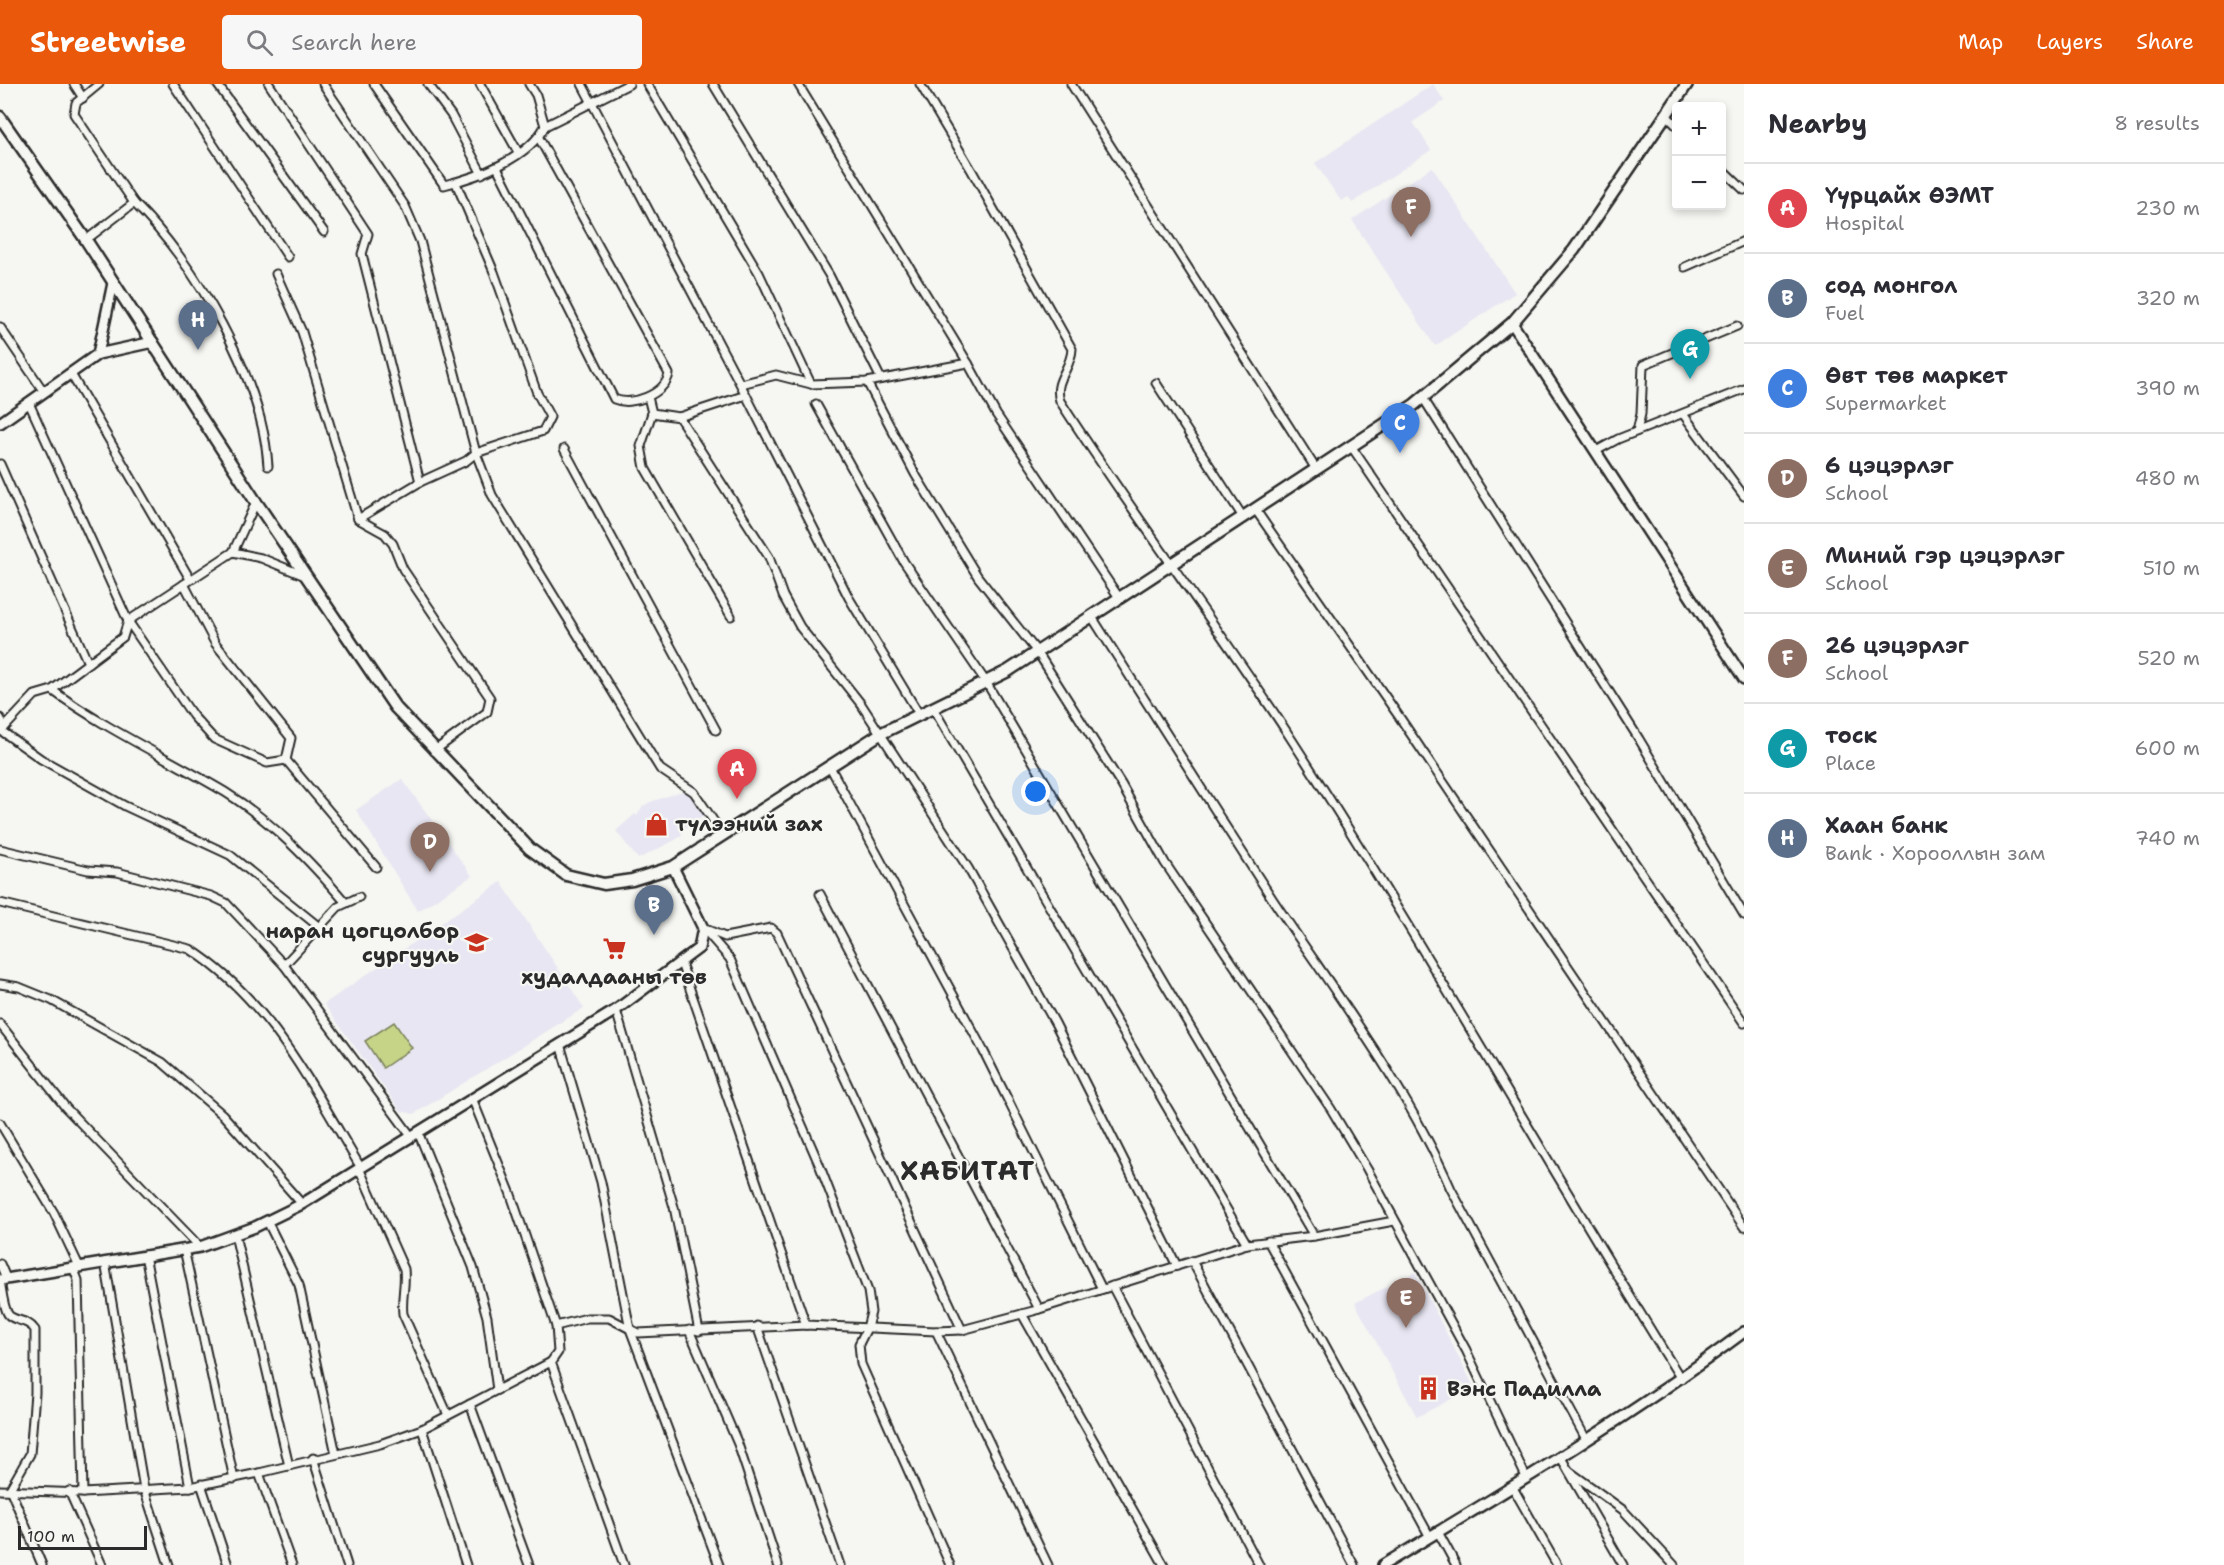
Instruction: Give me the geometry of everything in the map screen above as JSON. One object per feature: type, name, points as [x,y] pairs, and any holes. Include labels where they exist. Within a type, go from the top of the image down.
[{"type":"main road","points":[[0,117],[86,240],[256,502],[395,707],[434,751],[530,849],[566,875],[604,884],[632,880],[673,867],[880,734],[986,682],[1038,653],[1423,398],[1512,323],[1574,250],[1687,84]]},
{"type":"street","points":[[74,84],[83,98]]},
{"type":"street","points":[[99,84],[76,103],[74,114],[134,203],[155,223],[213,308],[230,339],[267,443],[268,466]]},
{"type":"street","points":[[173,84],[288,257]]},
{"type":"street","points":[[217,84],[324,232]]},
{"type":"street","points":[[269,84],[368,234],[362,254],[420,482]]},
{"type":"street","points":[[323,84],[405,206],[420,241],[476,453],[492,495],[660,769],[694,792],[723,836]]},
{"type":"street","points":[[374,84],[444,186],[498,169],[539,138],[545,126],[629,84]]},
{"type":"street","points":[[428,84],[452,115],[482,174]]},
{"type":"street","points":[[480,84],[518,152]]},
{"type":"street","points":[[529,84],[536,95],[545,126]]},
{"type":"street","points":[[582,84],[741,384],[849,598],[919,714]]},
{"type":"street","points":[[647,84],[759,273],[811,384]]},
{"type":"street","points":[[713,84],[829,275],[881,380]]},
{"type":"street","points":[[798,84],[968,363],[996,414],[1120,599]]},
{"type":"street","points":[[920,84],[972,171],[1072,349],[1068,369],[1058,382],[1057,391],[1060,401],[1104,470],[1173,564],[1290,737],[1468,1023],[1590,1233],[1681,1379]]},
{"type":"street","points":[[1071,84],[1316,469]]},
{"type":"street","points":[[1666,116],[1672,121]]},
{"type":"street","points":[[498,169],[614,399],[624,401],[648,396],[665,385],[669,374],[539,138]]},
{"type":"street","points":[[1726,173],[1744,190]]},
{"type":"street","points":[[358,519],[420,482],[466,461],[476,453],[543,431],[550,417],[537,393],[494,272],[456,183]]},
{"type":"street","points":[[86,240],[134,203]]},
{"type":"street","points":[[1685,267],[1744,241]]},
{"type":"street","points":[[276,274],[302,332],[358,519],[385,534],[393,544],[403,569],[490,698],[487,711],[434,751]]},
{"type":"street","points":[[98,354],[113,283]]},
{"type":"street","points":[[1512,323],[1744,679]]},
{"type":"street","points":[[1637,431],[1641,414],[1643,365],[1737,326]]},
{"type":"street","points":[[0,327],[44,392]]},
{"type":"street","points":[[0,423],[98,354],[153,342]]},
{"type":"street","points":[[741,384],[776,375],[811,384],[867,382],[968,363]]},
{"type":"street","points":[[71,374],[187,581],[215,643],[291,738],[286,760]]},
{"type":"street","points":[[867,382],[915,474],[978,577],[1038,653],[1121,784],[1165,863],[1331,1109],[1466,1350],[1526,1478]]},
{"type":"street","points":[[1156,383],[1243,517]]},
{"type":"street","points":[[1596,451],[1637,431],[1744,389]]},
{"type":"street","points":[[651,413],[679,417],[746,395]]},
{"type":"street","points":[[648,396],[651,413],[641,446],[645,468],[731,616]]},
{"type":"street","points":[[1423,398],[1632,729],[1744,915]]},
{"type":"street","points":[[29,403],[128,621],[193,716],[214,739],[267,763],[286,760]]},
{"type":"street","points":[[816,404],[904,562],[986,682],[1314,1236]]},
{"type":"street","points":[[1683,414],[1744,496]]},
{"type":"street","points":[[679,417],[769,557],[783,596],[801,627],[861,704],[968,868],[1049,1013],[1177,1266]]},
{"type":"street","points":[[1351,446],[1744,1023]]},
{"type":"street","points":[[564,449],[716,730]]},
{"type":"street","points":[[0,464],[88,663]]},
{"type":"street","points":[[2,728],[36,695],[52,690],[123,637],[128,621],[232,552],[256,502]]},
{"type":"street","points":[[1255,509],[1398,714],[1744,1227]]},
{"type":"street","points":[[232,552],[261,558],[305,576]]},
{"type":"street","points":[[1092,617],[1274,900],[1341,998],[1435,1151],[1451,1189],[1587,1441]]},
{"type":"street","points":[[52,690],[145,748],[226,793],[277,829],[308,859],[346,903]]},
{"type":"street","points":[[933,708],[1247,1244]]},
{"type":"street","points":[[0,718],[2,728],[41,759],[125,806],[230,855],[318,926]]},
{"type":"street","points":[[286,760],[376,867]]},
{"type":"street","points":[[829,765],[977,1039],[1102,1289]]},
{"type":"street","points":[[0,849],[88,870],[117,872],[211,896],[226,903],[284,965],[414,1134],[473,1267],[487,1317],[497,1390]]},
{"type":"street","points":[[673,867],[703,928],[730,959],[819,1164],[868,1292],[871,1312],[867,1328],[859,1344],[861,1364],[950,1565]]},
{"type":"street","points":[[820,894],[1039,1309]]},
{"type":"street","points":[[284,965],[318,926],[346,903],[359,897]]},
{"type":"street","points":[[0,903],[190,949],[207,960],[252,1000],[279,1032],[360,1168],[404,1269],[405,1281],[401,1300],[403,1314],[448,1415]]},
{"type":"street","points":[[2,1279],[200,1247],[235,1235],[302,1204],[616,1010],[699,948],[703,928]]},
{"type":"street","points":[[703,928],[725,937],[771,928],[777,933],[962,1330]]},
{"type":"street","points":[[681,963],[806,1325]]},
{"type":"street","points":[[0,984],[19,987],[51,1000],[162,1062],[223,1115],[302,1204]]},
{"type":"street","points":[[616,1010],[674,1207],[699,1331]]},
{"type":"street","points":[[0,1024],[66,1108],[200,1247]]},
{"type":"street","points":[[560,1044],[601,1182],[630,1329],[719,1565]]},
{"type":"street","points":[[0,1490],[83,1493],[190,1486],[234,1479],[313,1458],[380,1444],[422,1429],[552,1362],[558,1352],[556,1326],[510,1192],[472,1098]]},
{"type":"street","points":[[0,1123],[54,1213],[76,1267],[83,1493]]},
{"type":"street","points":[[267,1221],[299,1285],[336,1454]]},
{"type":"street","points":[[556,1326],[587,1318],[609,1318],[638,1333],[806,1325],[936,1332],[962,1330],[1039,1309],[1247,1244],[1314,1236],[1394,1221]]},
{"type":"street","points":[[235,1235],[289,1466]]},
{"type":"street","points":[[1268,1240],[1434,1534],[1456,1565]]},
{"type":"street","points":[[184,1249],[234,1479]]},
{"type":"street","points":[[144,1255],[190,1486]]},
{"type":"street","points":[[1192,1261],[1354,1565]]},
{"type":"street","points":[[105,1262],[144,1489],[169,1565]]},
{"type":"street","points":[[0,1264],[7,1313],[13,1318],[30,1323],[35,1330],[35,1393],[30,1454],[10,1489]]},
{"type":"street","points":[[1112,1286],[1259,1565]]},
{"type":"street","points":[[1022,1314],[1164,1565]]},
{"type":"street","points":[[757,1326],[840,1565]]},
{"type":"street","points":[[689,1329],[738,1444],[778,1565]]},
{"type":"street","points":[[936,1332],[1048,1565]]},
{"type":"street","points":[[1383,1565],[1587,1441],[1681,1379],[1744,1332]]},
{"type":"street","points":[[552,1362],[624,1565]]},
{"type":"street","points":[[470,1404],[529,1565]]},
{"type":"street","points":[[422,1429],[466,1565]]},
{"type":"street","points":[[1560,1456],[1623,1565]]},
{"type":"street","points":[[313,1458],[347,1565]]},
{"type":"street","points":[[1569,1471],[1623,1510],[1674,1565]]},
{"type":"street","points":[[259,1473],[292,1565]]},
{"type":"street","points":[[201,1484],[228,1565]]},
{"type":"street","points":[[1512,1486],[1557,1565]]},
{"type":"street","points":[[10,1489],[42,1565]]},
{"type":"street","points":[[69,1491],[102,1565]]},
{"type":"shaded area","points":[[1433,84],[1444,101],[1413,122],[1431,150],[1352,203],[1348,197],[1341,201],[1315,163]]},
{"type":"shaded area","points":[[1432,167],[1515,293],[1435,346],[1352,220]]},
{"type":"shaded area","points":[[402,779],[472,876],[418,911],[356,810]]},
{"type":"shaded area","name":"түлээний зах","points":[[686,790],[705,814],[681,831],[682,835],[677,839],[638,859],[616,831],[635,814],[637,816],[642,807],[650,802]]},
{"type":"shaded area","name":"наран цогцолбор сургууль","points":[[501,882],[584,1008],[414,1114],[401,1111],[324,1004]]},
{"type":"shaded area","points":[[1415,1272],[1474,1387],[1417,1417],[1355,1303]]},
{"type":"green space","points":[[394,1022],[412,1048],[383,1068],[365,1041]]},
{"type":"place","name":"26 цэцэрлэг","points":[[1411,237]]},
{"type":"place","name":"Хаан банк","points":[[198,350]]},
{"type":"place","name":"тоск","points":[[1690,379]]},
{"type":"place","name":"Өвт төв маркет","points":[[1400,453]]},
{"type":"place","name":"Үүрцайх ӨЭМТ","points":[[737,799]]},
{"type":"place","name":"түлээний зах","points":[[657,824]]},
{"type":"place","name":"6 цэцэрлэг","points":[[430,872]]},
{"type":"place","name":"сод монгол","points":[[654,935]]},
{"type":"place","name":"наран цогцолбор сургууль","points":[[477,943]]},
{"type":"place","name":"худалдааны төв","points":[[614,949]]},
{"type":"place","name":"Миний гэр цэцэрлэг","points":[[1406,1328]]},
{"type":"place","name":"Вэнс Падилла","points":[[1429,1389]]},
{"type":"district","name":"ХАБИТАТ","points":[[968,1171]]}]
